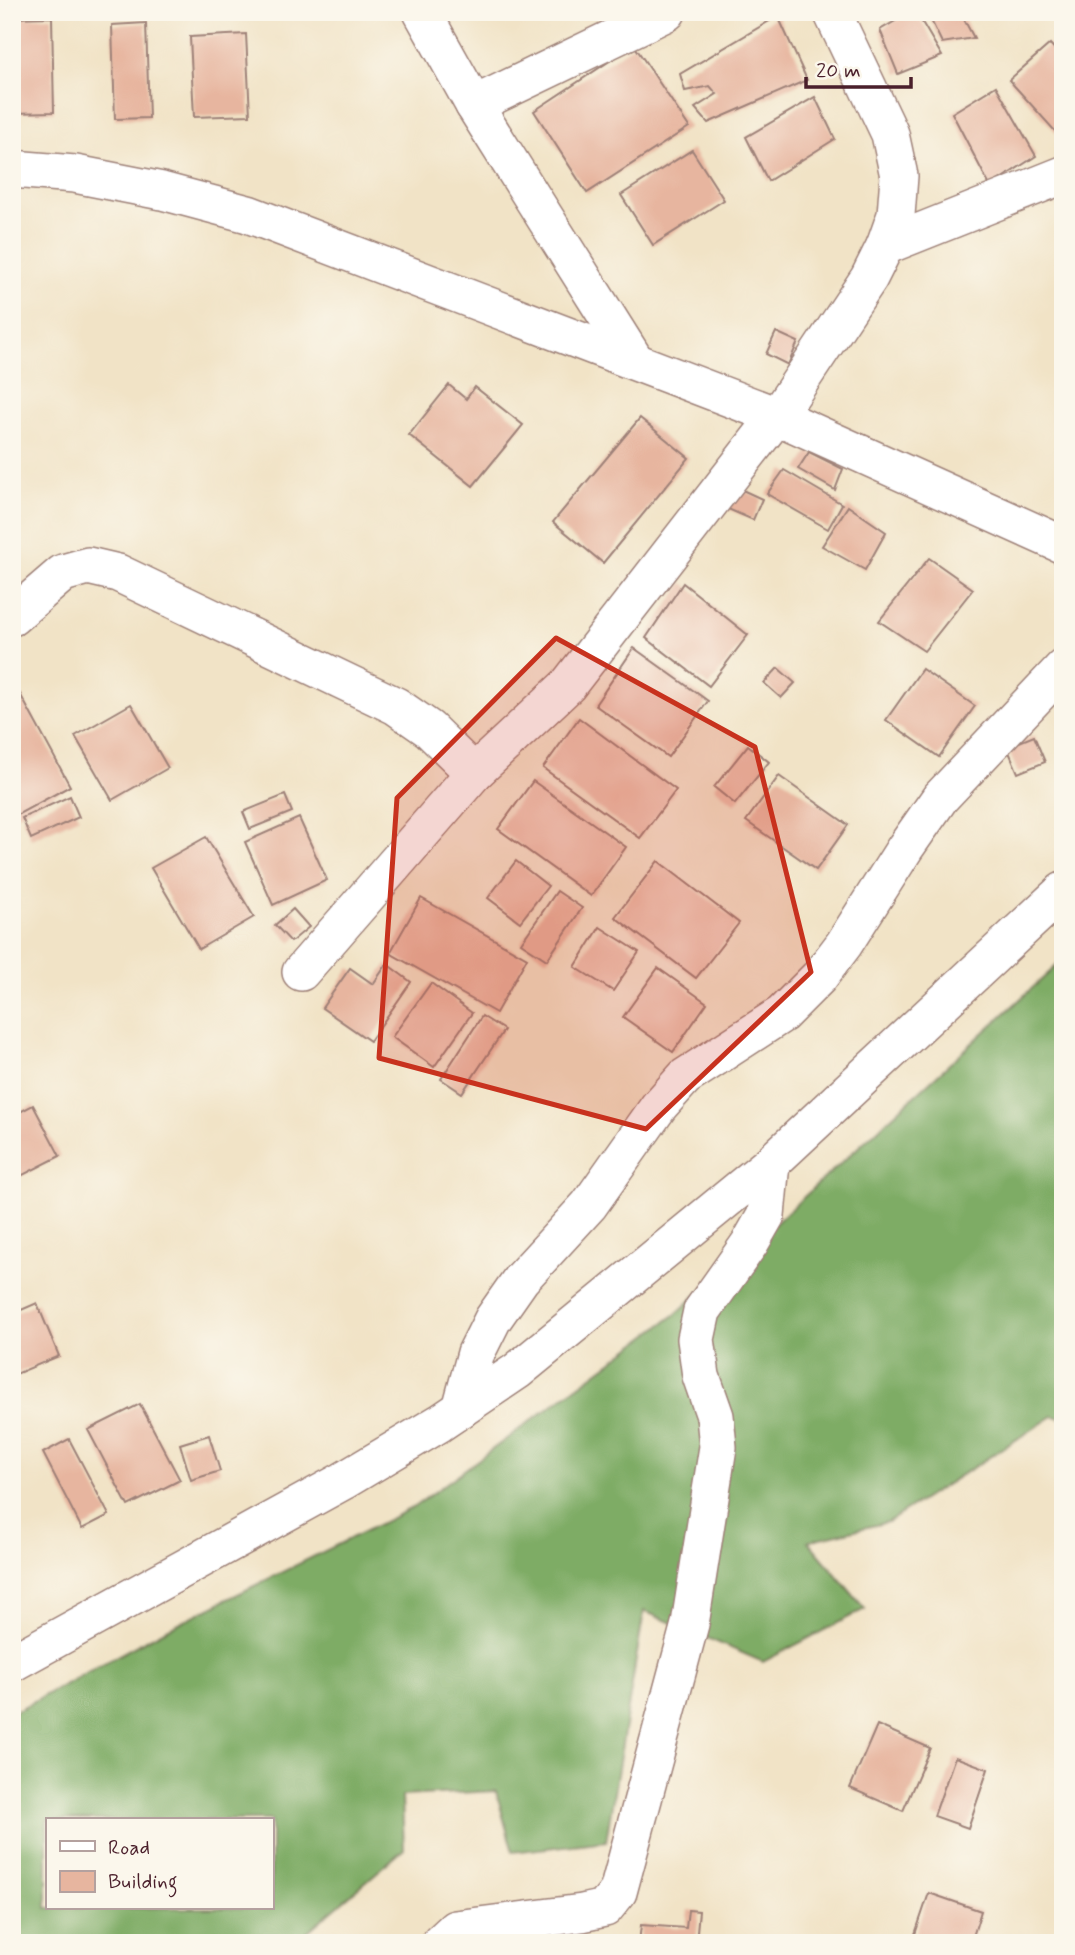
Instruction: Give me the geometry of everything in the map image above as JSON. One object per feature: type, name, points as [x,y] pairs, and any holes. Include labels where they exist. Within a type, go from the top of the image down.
[{"type":"street","points":[[422,12],[474,105],[634,359]]},
{"type":"street","points":[[474,105],[667,12]]},
{"type":"street","points":[[301,972],[474,773],[568,685],[777,416],[869,278],[885,246],[896,215],[899,176],[890,134],[832,12]]},
{"type":"street","points":[[12,169],[75,174],[137,186],[248,214],[634,359],[777,416],[1063,545]]},
{"type":"street","points":[[885,246],[1063,175]]},
{"type":"street","points":[[12,617],[63,573],[88,566],[118,573],[396,706],[429,729],[474,773]]},
{"type":"street","points":[[461,1409],[476,1353],[493,1319],[521,1279],[589,1205],[659,1106],[685,1077],[782,1014],[819,977],[845,944],[940,798],[1063,668]]},
{"type":"street","points":[[12,1663],[343,1481],[461,1409],[517,1371],[771,1163],[1063,891]]},
{"type":"street","points":[[440,1943],[454,1929],[605,1908],[618,1892],[690,1624],[718,1447],[715,1416],[701,1376],[696,1339],[702,1311],[750,1243],[766,1215],[771,1163]]},
{"type":"highlighted area","points":[[556,638],[755,747],[811,972],[646,1129],[379,1058],[397,798]]},
{"type":"green space","points":[[1063,960],[1063,1418],[1053,1416],[888,1522],[808,1541],[865,1609],[763,1662],[644,1611],[606,1841],[513,1852],[496,1791],[402,1796],[404,1849],[294,1943],[12,1943],[12,1713],[161,1632],[414,1507],[676,1314]]},
{"type":"building","points":[[911,12],[916,12],[942,56],[898,74],[880,30]]},
{"type":"building","points":[[927,12],[960,12],[974,38],[942,43]]},
{"type":"building","points":[[778,16],[807,80],[708,123],[695,108],[717,94],[710,86],[685,91],[680,74]]},
{"type":"building","points":[[52,17],[54,112],[12,113],[12,18]]},
{"type":"building","points":[[146,23],[149,118],[115,119],[112,25]]},
{"type":"building","points":[[246,34],[250,115],[194,117],[190,37]]},
{"type":"building","points":[[1050,44],[1063,58],[1063,140],[1009,80]]},
{"type":"building","points":[[634,45],[689,127],[587,193],[534,111]]},
{"type":"building","points":[[996,86],[1036,156],[990,186],[952,113]]},
{"type":"building","points":[[815,97],[835,139],[768,181],[746,137]]},
{"type":"building","points":[[692,150],[724,200],[653,245],[621,195]]},
{"type":"building","points":[[776,332],[798,342],[788,365],[766,354]]},
{"type":"building","points":[[449,385],[466,399],[475,387],[523,425],[473,486],[409,435]]},
{"type":"building","points":[[640,418],[689,458],[603,563],[553,522]]},
{"type":"building","points":[[809,452],[843,469],[835,490],[798,469]]},
{"type":"building","points":[[784,470],[842,504],[828,529],[767,494]]},
{"type":"building","points":[[738,488],[762,499],[753,520],[728,509]]},
{"type":"building","points":[[848,506],[886,532],[865,570],[822,546]]},
{"type":"building","points":[[929,558],[973,589],[924,651],[879,621]]},
{"type":"building","points":[[683,583],[748,635],[709,686],[646,638]]},
{"type":"building","points":[[634,648],[708,701],[668,757],[595,705]]},
{"type":"building","points":[[778,668],[795,683],[781,698],[764,683]]},
{"type":"building","points":[[922,669],[975,706],[939,757],[886,720]]},
{"type":"building","points":[[19,692],[70,786],[17,815],[12,806],[12,696]]},
{"type":"building","points":[[131,704],[168,768],[112,800],[75,736]]},
{"type":"building","points":[[579,718],[676,790],[640,838],[543,768]]},
{"type":"building","points":[[1034,736],[1045,762],[1018,773],[1007,747]]},
{"type":"building","points":[[748,745],[769,762],[735,804],[714,787]]},
{"type":"building","points":[[779,776],[848,825],[816,870],[746,821]]},
{"type":"building","points":[[533,781],[626,847],[591,896],[498,829]]},
{"type":"building","points":[[285,795],[292,812],[250,829],[243,812]]},
{"type":"building","points":[[70,796],[79,817],[31,839],[22,818]]},
{"type":"building","points":[[299,818],[327,880],[273,905],[245,842]]},
{"type":"building","points":[[206,837],[254,917],[199,949],[151,868]]},
{"type":"building","points":[[516,861],[548,886],[520,922],[488,898]]},
{"type":"building","points":[[658,861],[739,923],[696,978],[615,917]]},
{"type":"building","points":[[557,891],[582,908],[547,960],[521,943]]},
{"type":"building","points":[[421,898],[527,958],[496,1013],[390,953]]},
{"type":"building","points":[[293,909],[309,927],[291,942],[275,925]]},
{"type":"building","points":[[600,927],[639,952],[613,991],[575,967]]},
{"type":"building","points":[[387,964],[411,982],[370,1041],[322,1008],[350,968],[373,984]]},
{"type":"building","points":[[658,968],[707,1003],[673,1052],[623,1017]]},
{"type":"building","points":[[431,983],[472,1013],[434,1067],[392,1037]]},
{"type":"building","points":[[482,1016],[504,1030],[462,1093],[441,1079]]},
{"type":"building","points":[[33,1105],[60,1156],[19,1177],[12,1163],[12,1116]]},
{"type":"building","points":[[37,1303],[59,1356],[16,1374],[12,1363],[12,1314]]},
{"type":"building","points":[[140,1404],[180,1480],[128,1506],[88,1430]]},
{"type":"building","points":[[209,1435],[220,1471],[191,1480],[180,1444]]},
{"type":"building","points":[[69,1439],[109,1515],[82,1529],[43,1453]]},
{"type":"building","points":[[877,1725],[930,1748],[903,1811],[850,1788]]},
{"type":"building","points":[[955,1757],[988,1769],[968,1828],[934,1816]]},
{"type":"building","points":[[929,1893],[981,1911],[971,1943],[912,1943]]},
{"type":"building","points":[[688,1910],[699,1911],[696,1943],[639,1943],[641,1925],[686,1928]]},
{"type":"building","points":[[530,1929],[581,1930],[581,1943],[529,1943]]}]
